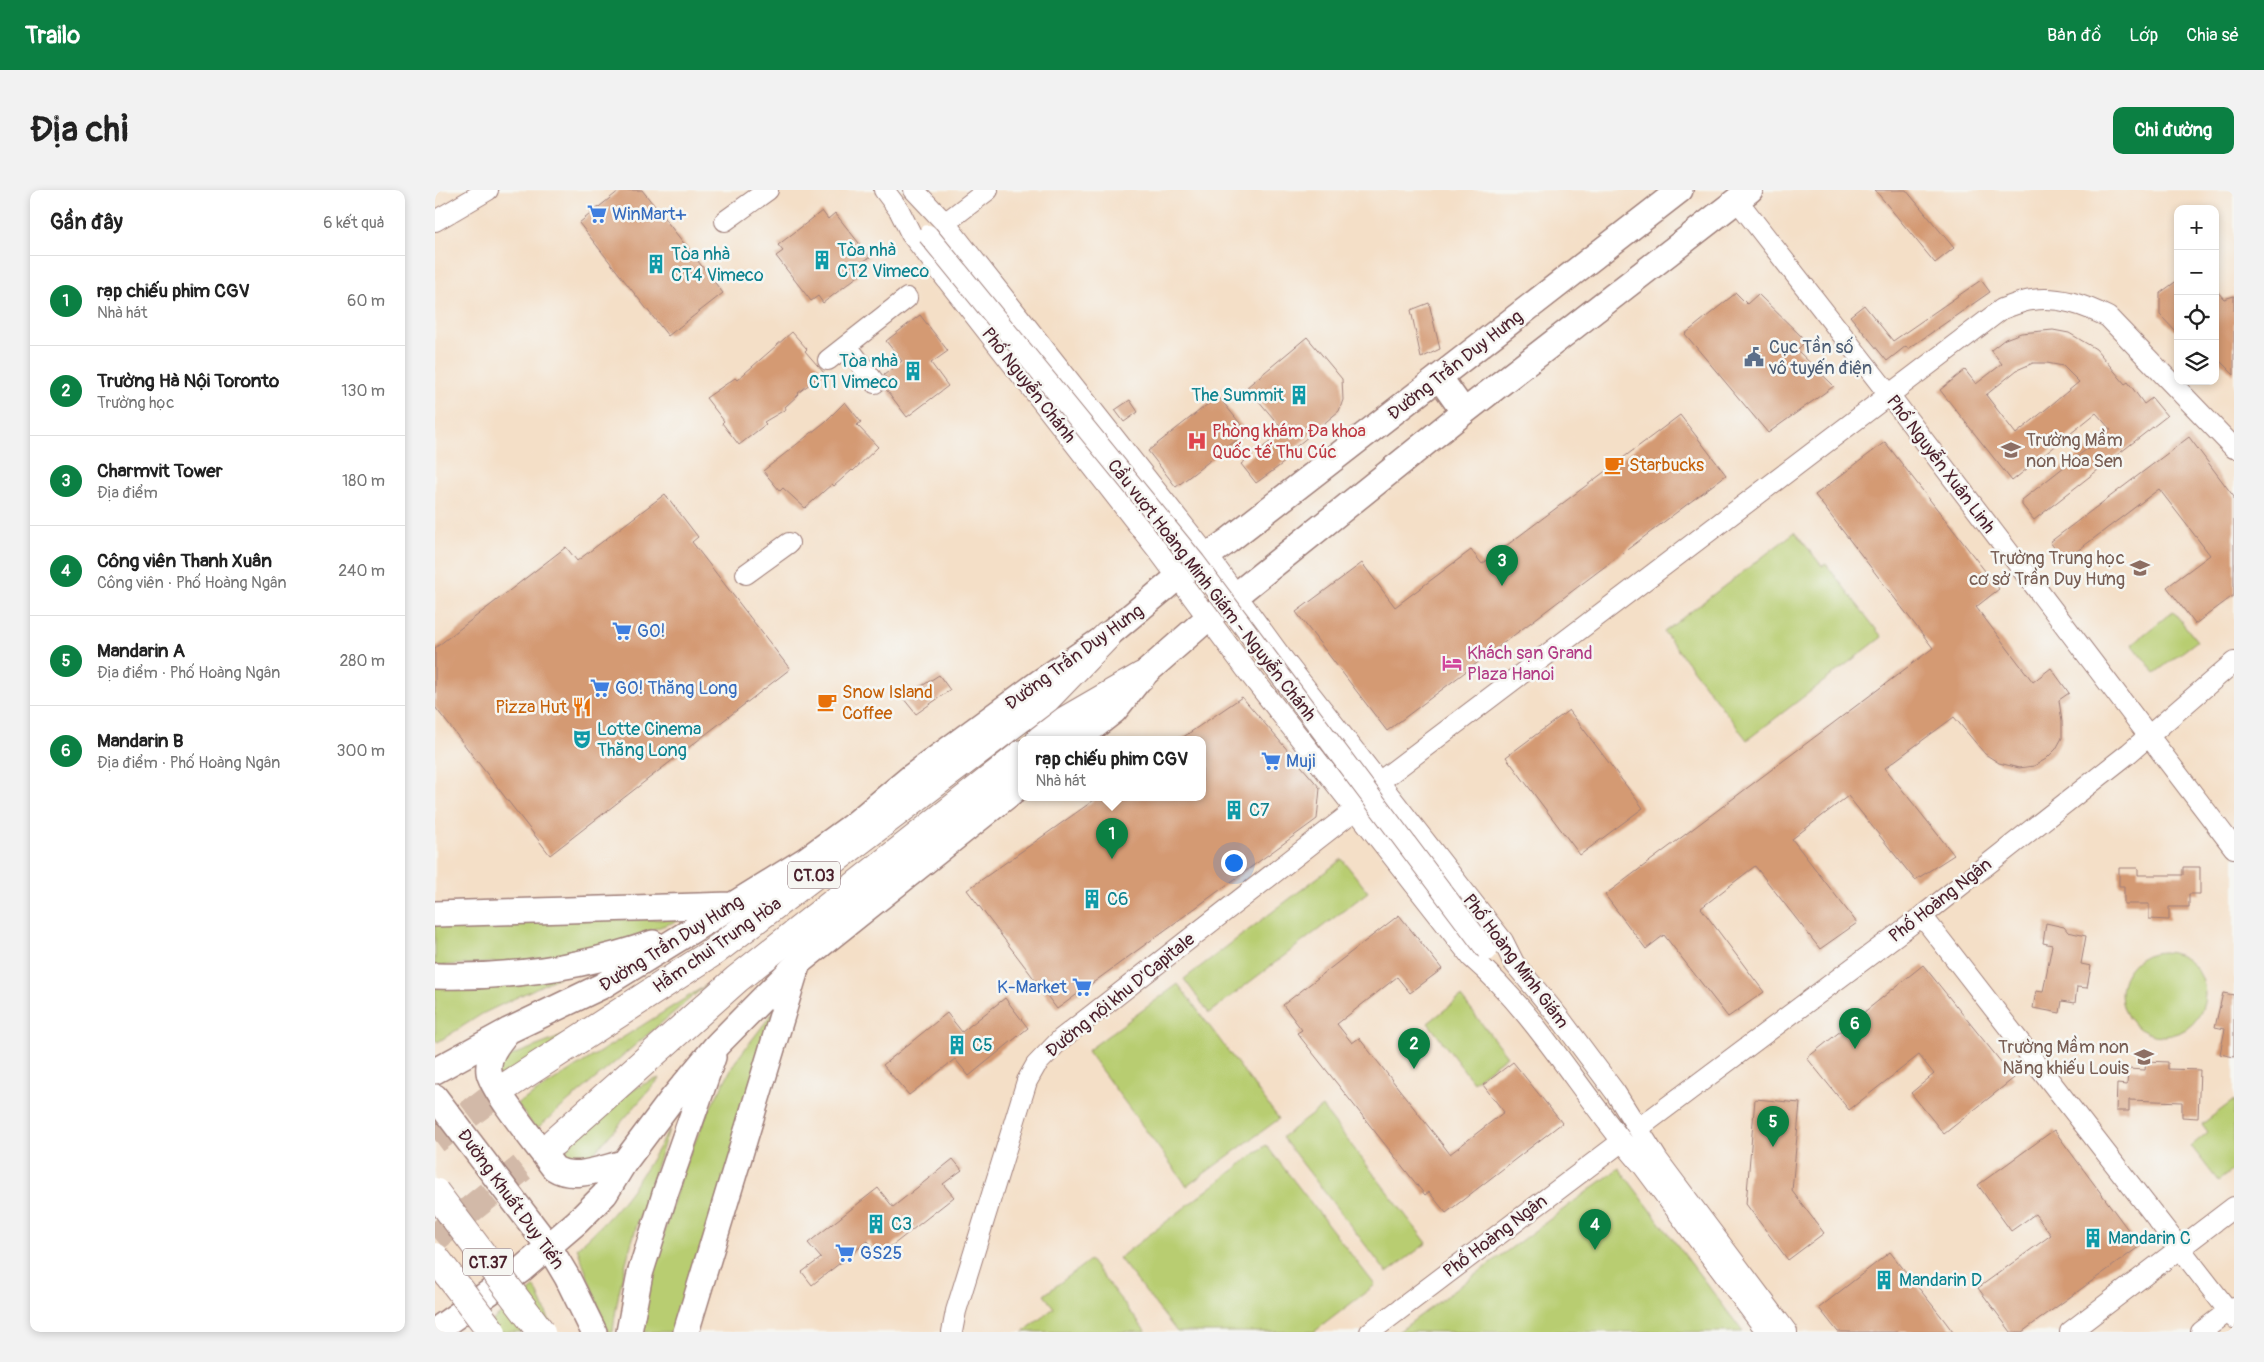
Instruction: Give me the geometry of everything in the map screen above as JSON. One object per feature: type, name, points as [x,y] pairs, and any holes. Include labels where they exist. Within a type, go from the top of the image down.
[{"type":"highway","name":"Hầm chui Trung Hòa","points":[[502,1089],[712,953],[1047,698],[1107,636]]},
{"type":"highway","points":[[1045,736],[1066,720],[1142,676]]},
{"type":"highway","name":"Hầm chui Trung Hòa","points":[[554,1142],[737,978],[1018,757]]},
{"type":"highway","name":"CT.37","points":[[435,1192],[541,1332]]},
{"type":"highway","name":"CT.37","points":[[435,1257],[492,1332]]},
{"type":"main road","name":"Đường Trần Duy Hưng","points":[[435,1072],[507,1031],[602,986],[804,861],[856,823],[911,777],[1040,682],[1107,636],[1178,577],[1228,541],[1680,190]]},
{"type":"main road","points":[[1082,736],[1115,711],[1142,676],[1209,617],[1464,412],[1743,195]]},
{"type":"main road","points":[[1439,377],[1464,412]]},
{"type":"main road","points":[[435,1331],[521,1270],[549,1247],[605,1194],[624,1163],[672,1099],[717,1045],[798,963],[1018,787]]},
{"type":"main road","points":[[435,914],[733,904]]},
{"type":"main road","points":[[435,976],[553,969],[622,954],[689,931]]},
{"type":"main road","points":[[686,1332],[798,963]]},
{"type":"main road","points":[[507,1031],[490,1060],[491,1080],[554,1168],[568,1175],[580,1174],[624,1163]]},
{"type":"main road","points":[[629,1332],[640,1274],[666,1191],[717,1045]]},
{"type":"main road","name":"Đường Khuất Duy Tiến","points":[[435,1097],[549,1247],[567,1277],[594,1332]]},
{"type":"street","points":[[435,221],[488,190]]},
{"type":"street","points":[[725,221],[768,190]]},
{"type":"street","name":"Phố Nguyễn Chánh","points":[[884,190],[899,210],[911,234],[1209,617]]},
{"type":"street","points":[[945,223],[988,190]]},
{"type":"street","name":"Phố Nguyễn Chánh","points":[[917,193],[945,223],[1207,555],[1237,596]]},
{"type":"street","name":"Cầu vượt Hoàng Minh Giám - Nguyễn Chánh","points":[[917,193],[928,236]]},
{"type":"street","name":"Phố Nguyễn Xuân Linh","points":[[1743,195],[1890,396],[2234,848]]},
{"type":"street","name":"Cầu vượt Hoàng Minh Giám - Nguyễn Chánh","points":[[899,210],[928,236],[1195,562],[1487,951],[1498,980]]},
{"type":"street","points":[[829,360],[907,298]]},
{"type":"street","points":[[1379,782],[1890,396],[2001,309],[2031,300],[2062,300],[2088,307],[2108,318],[2234,448]]},
{"type":"street","points":[[847,346],[875,383]]},
{"type":"street","points":[[1123,505],[1145,514],[1152,512],[1156,509],[1159,502],[1157,492]]},
{"type":"street","points":[[746,574],[789,543]]},
{"type":"street","name":"Phố Hoàng Minh Giám","points":[[1237,596],[1280,655],[1503,941],[1514,963],[1561,1021],[1639,1128],[1658,1160],[1787,1332]]},
{"type":"street","name":"Phố Hoàng Minh Giám","points":[[1209,617],[1248,672],[1472,958],[1498,980],[1597,1107],[1621,1142],[1643,1166],[1767,1332]]},
{"type":"street","points":[[1248,672],[1246,660],[1248,652],[1256,647],[1267,648],[1280,655]]},
{"type":"street","name":"Phố Hoàng Ngân","points":[[1639,1128],[1922,916],[2150,737],[2234,662]]},
{"type":"street","name":"Đường nội khu D'Capitale","points":[[952,1332],[956,1311],[1012,1125],[1027,1081],[1036,1065],[1061,1038],[1356,810]]},
{"type":"street","points":[[1922,916],[2232,1312],[2201,1332]]},
{"type":"street","name":"Cầu vượt Hoàng Minh Giám - Nguyễn Chánh","points":[[1487,951],[1514,963]]},
{"type":"street","name":"Phố Hoàng Ngân","points":[[1370,1332],[1621,1142]]},
{"type":"street","points":[[2070,1332],[2234,1207]]},
{"type":"green space","points":[[1795,532],[1822,566],[1826,564],[1882,637],[1747,740],[1664,632]]},
{"type":"green space","points":[[2173,611],[2197,641],[2155,673],[2132,644]]},
{"type":"green space","points":[[1342,859],[1368,892],[1209,1013],[1184,979]]},
{"type":"green space","points":[[683,919],[582,954],[507,962],[435,966],[435,921]]},
{"type":"green space","points":[[2155,952],[2171,952],[2187,959],[2198,970],[2205,986],[2202,1010],[2193,1024],[2187,1029],[2171,1036],[2155,1036],[2139,1029],[2128,1018],[2121,1002],[2121,986],[2128,970],[2139,959]]},
{"type":"green space","points":[[559,977],[482,1014],[438,1042],[435,1040],[435,987]]},
{"type":"green space","points":[[1178,984],[1279,1119],[1187,1186],[1087,1051]]},
{"type":"green space","points":[[705,986],[536,1129],[517,1104]]},
{"type":"green space","points":[[1461,997],[1507,1056],[1473,1082],[1428,1023]]},
{"type":"green space","points":[[774,1011],[682,1332],[639,1332],[638,1323],[683,1169],[709,1110],[735,1062]]},
{"type":"green space","points":[[568,1034],[502,1081],[494,1070],[508,1057]]},
{"type":"green space","points":[[660,1078],[588,1160],[574,1166],[565,1163],[563,1153],[595,1120],[634,1089]]},
{"type":"green space","points":[[2234,1100],[2234,1169],[2218,1181],[2191,1146],[2208,1132],[2202,1124]]},
{"type":"green space","points":[[1322,1107],[1427,1243],[1387,1273],[1282,1137]]},
{"type":"green space","points":[[669,1129],[628,1254],[613,1332],[608,1332],[577,1248],[606,1220],[629,1193]]},
{"type":"green space","points":[[1266,1145],[1375,1285],[1314,1332],[1177,1332],[1119,1258]]},
{"type":"green space","points":[[1619,1168],[1743,1332],[1398,1332]]},
{"type":"green space","points":[[1090,1260],[1146,1332],[1023,1332],[1054,1308],[1044,1295]]},
{"type":"green space","points":[[535,1287],[552,1326],[533,1332],[478,1332]]},
{"type":"building","name":"Tòa nhà CT4 Vimeco","points":[[620,190],[642,190],[723,293],[668,336],[579,223]]},
{"type":"building","points":[[1875,190],[1906,190],[1954,248],[1935,263]]},
{"type":"building","name":"Tòa nhà CT2 Vimeco","points":[[822,211],[828,219],[835,213],[870,257],[861,263],[866,270],[823,303],[818,296],[811,301],[776,256],[783,251],[778,245]]},
{"type":"building","points":[[1981,280],[1990,292],[1908,349],[1906,346],[1887,361],[1850,316],[1864,305],[1893,341]]},
{"type":"building","points":[[2174,283],[2174,330],[2160,315],[2160,293]]},
{"type":"building","name":"Cục Tần số vô tuyến điện","points":[[1736,293],[1747,304],[1758,294],[1806,341],[1797,350],[1834,386],[1768,433],[1685,334]]},
{"type":"building","points":[[2219,293],[2224,299],[2234,296],[2234,375],[2219,360]]},
{"type":"building","points":[[1429,303],[1440,349],[1421,358],[1411,310]]},
{"type":"building","name":"Tòa nhà CT1 Vimeco","points":[[920,315],[948,351],[931,363],[948,386],[907,417],[885,388],[887,381],[884,375],[902,361],[886,341]]},
{"type":"building","points":[[2053,330],[2069,333],[2096,349],[2125,384],[2128,382],[2144,404],[2152,398],[2167,416],[2034,520],[2022,505],[2022,500],[2111,430],[2096,413],[2012,481],[1940,390],[1965,370],[1976,384],[2002,364],[1991,350],[2005,339],[2021,333]],"holes":[[[2033,363],[2063,366],[2079,382],[2016,434],[1986,395],[2017,370]]]},
{"type":"building","points":[[792,332],[824,373],[798,393],[785,407],[786,409],[764,422],[766,424],[739,445],[722,423],[724,421],[706,398],[735,378],[737,380]]},
{"type":"building","name":"The Summit","points":[[1307,337],[1342,379],[1343,400],[1339,411],[1286,455],[1289,459],[1256,483],[1241,464],[1284,431],[1247,387]]},
{"type":"building","name":"Phòng khám Đa khoa Quốc tế Thu Cúc","points":[[1218,396],[1247,432],[1176,487],[1148,451]]},
{"type":"building","points":[[1130,400],[1138,412],[1124,422],[1115,410]]},
{"type":"building","points":[[845,402],[861,422],[857,425],[878,447],[853,471],[834,486],[832,484],[805,508],[783,488],[780,491],[763,471],[825,422]]},
{"type":"building","points":[[1680,415],[1726,475],[1387,731],[1296,612],[1362,563],[1395,607],[1471,550],[1482,564]]},
{"type":"building","points":[[2189,437],[2234,497],[2234,595],[2195,624],[2167,587],[2210,555],[2159,489],[2064,561],[2050,542]]},
{"type":"building","points":[[1885,442],[1999,589],[1976,607],[2033,682],[2051,668],[2069,693],[2059,700],[2062,738],[2056,749],[2046,759],[2034,766],[2019,768],[1999,763],[1985,754],[1954,717],[1885,768],[1954,855],[1915,880],[1848,796],[1792,839],[1857,923],[1820,949],[1755,866],[1701,908],[1764,992],[1728,1017],[1664,935],[1646,949],[1605,895],[1933,648],[1815,495]]},
{"type":"building","name":"GO! Thăng Long","points":[[665,494],[698,537],[692,542],[790,669],[550,855],[435,707],[435,648],[566,547],[577,561]]},
{"type":"building","points":[[939,675],[950,690],[916,714],[903,698]]},
{"type":"building","points":[[1242,697],[1320,788],[1317,819],[1057,1009],[967,890],[1093,801],[1206,801],[1206,736],[1185,736]]},
{"type":"building","points":[[1569,710],[1643,808],[1580,855],[1506,757]]},
{"type":"building","points":[[2183,867],[2200,867],[2200,894],[2189,894],[2189,907],[2169,907],[2169,920],[2149,919],[2149,904],[2124,904],[2124,886],[2119,886],[2119,868],[2138,868],[2138,875],[2183,875]]},
{"type":"building","points":[[1399,915],[1442,969],[1410,993],[1397,977],[1337,1024],[1352,1043],[1359,1038],[1450,1154],[1504,1112],[1483,1085],[1513,1062],[1562,1123],[1446,1213],[1429,1192],[1425,1195],[1297,1033],[1302,1030],[1283,1005]]},
{"type":"building","points":[[2046,923],[2064,927],[2068,932],[2086,936],[2081,964],[2091,966],[2087,988],[2077,987],[2075,1003],[2062,1001],[2060,1013],[2033,1008],[2036,991],[2043,992],[2052,945],[2043,943]]},
{"type":"building","points":[[1923,965],[2014,1078],[1944,1134],[1911,1093],[1934,1074],[1919,1055],[1849,1110],[1807,1058]]},
{"type":"building","points":[[2223,993],[2234,995],[2234,1057],[2220,1054],[2225,1029],[2215,1027]]},
{"type":"building","name":"C5","points":[[1005,998],[1028,1028],[969,1076],[955,1059],[909,1095],[883,1065],[947,1013],[962,1032]]},
{"type":"building","points":[[2146,1061],[2168,1062],[2168,1069],[2200,1070],[2198,1118],[2182,1117],[2182,1102],[2129,1100],[2129,1111],[2116,1111],[2117,1084],[2127,1085],[2128,1069],[2145,1070]]},
{"type":"building","points":[[1755,1099],[1800,1103],[1792,1191],[1824,1233],[1788,1260],[1746,1204]]},
{"type":"building","name":"Mandarin C","points":[[2054,1130],[2140,1246],[2022,1332],[2011,1332],[1978,1288],[2051,1235],[2035,1214],[2011,1231],[1978,1185]]},
{"type":"building","name":"C3","points":[[953,1159],[962,1170],[943,1184],[954,1197],[879,1256],[868,1241],[812,1285],[802,1272],[821,1258],[808,1243],[878,1188],[893,1207]]},
{"type":"building","name":"Mandarin D","points":[[1890,1252],[1953,1332],[1838,1332],[1819,1308]]},
{"type":"tunnel","points":[[435,1140],[502,1089]]},
{"type":"tunnel","points":[[435,1238],[554,1142]]},
{"type":"place","name":"WinMart+","points":[[597,214]]},
{"type":"place","name":"Tòa nhà CT2 Vimeco","points":[[822,260]]},
{"type":"place","name":"Tòa nhà CT4 Vimeco","points":[[656,264]]},
{"type":"place","name":"Cục Tần số vô tuyến điện","points":[[1754,357]]},
{"type":"place","name":"Tòa nhà CT1 Vimeco","points":[[913,371]]},
{"type":"place","name":"The Summit","points":[[1299,395]]},
{"type":"place","name":"Phòng khám Đa khoa Quốc tế Thu Cúc","points":[[1197,441]]},
{"type":"place","name":"Trường Mầm non Hoa Sen","points":[[2011,450]]},
{"type":"place","name":"Starbucks","points":[[1614,465]]},
{"type":"place","name":"Trường Trung học cơ sở Trần Duy Hưng","points":[[2140,568]]},
{"type":"place","name":"Charmvit Tower","points":[[1502,586]]},
{"type":"place","name":"GO!","points":[[622,631]]},
{"type":"place","name":"Khách sạn Grand Plaza Hanoi","points":[[1452,663]]},
{"type":"place","name":"GO! Thăng Long","points":[[600,688]]},
{"type":"place","name":"Snow Island Coffee","points":[[827,702]]},
{"type":"place","name":"Pizza Hut","points":[[582,707]]},
{"type":"place","name":"Lotte Cinema Thăng Long","points":[[582,739]]},
{"type":"place","name":"Muji","points":[[1271,761]]},
{"type":"place","name":"C7","points":[[1234,810]]},
{"type":"place","name":"rạp chiếu phim CGV","points":[[1112,859]]},
{"type":"place","name":"C6","points":[[1092,899]]},
{"type":"place","name":"K-Market","points":[[1082,987]]},
{"type":"place","name":"C5","points":[[957,1045]]},
{"type":"place","name":"Mandarin B","points":[[1855,1049]]},
{"type":"place","name":"Trường Mầm non Năng khiếu Louis","points":[[2144,1057]]},
{"type":"place","name":"Trường Hà Nội Toronto","points":[[1414,1069]]},
{"type":"place","name":"Mandarin A","points":[[1773,1147]]},
{"type":"place","name":"C3","points":[[876,1224]]},
{"type":"place","name":"Mandarin C","points":[[2093,1238]]},
{"type":"place","name":"Công viên Thanh Xuân","points":[[1595,1250]]},
{"type":"place","name":"GS25","points":[[845,1253]]},
{"type":"place","name":"Mandarin D","points":[[1884,1280]]}]
